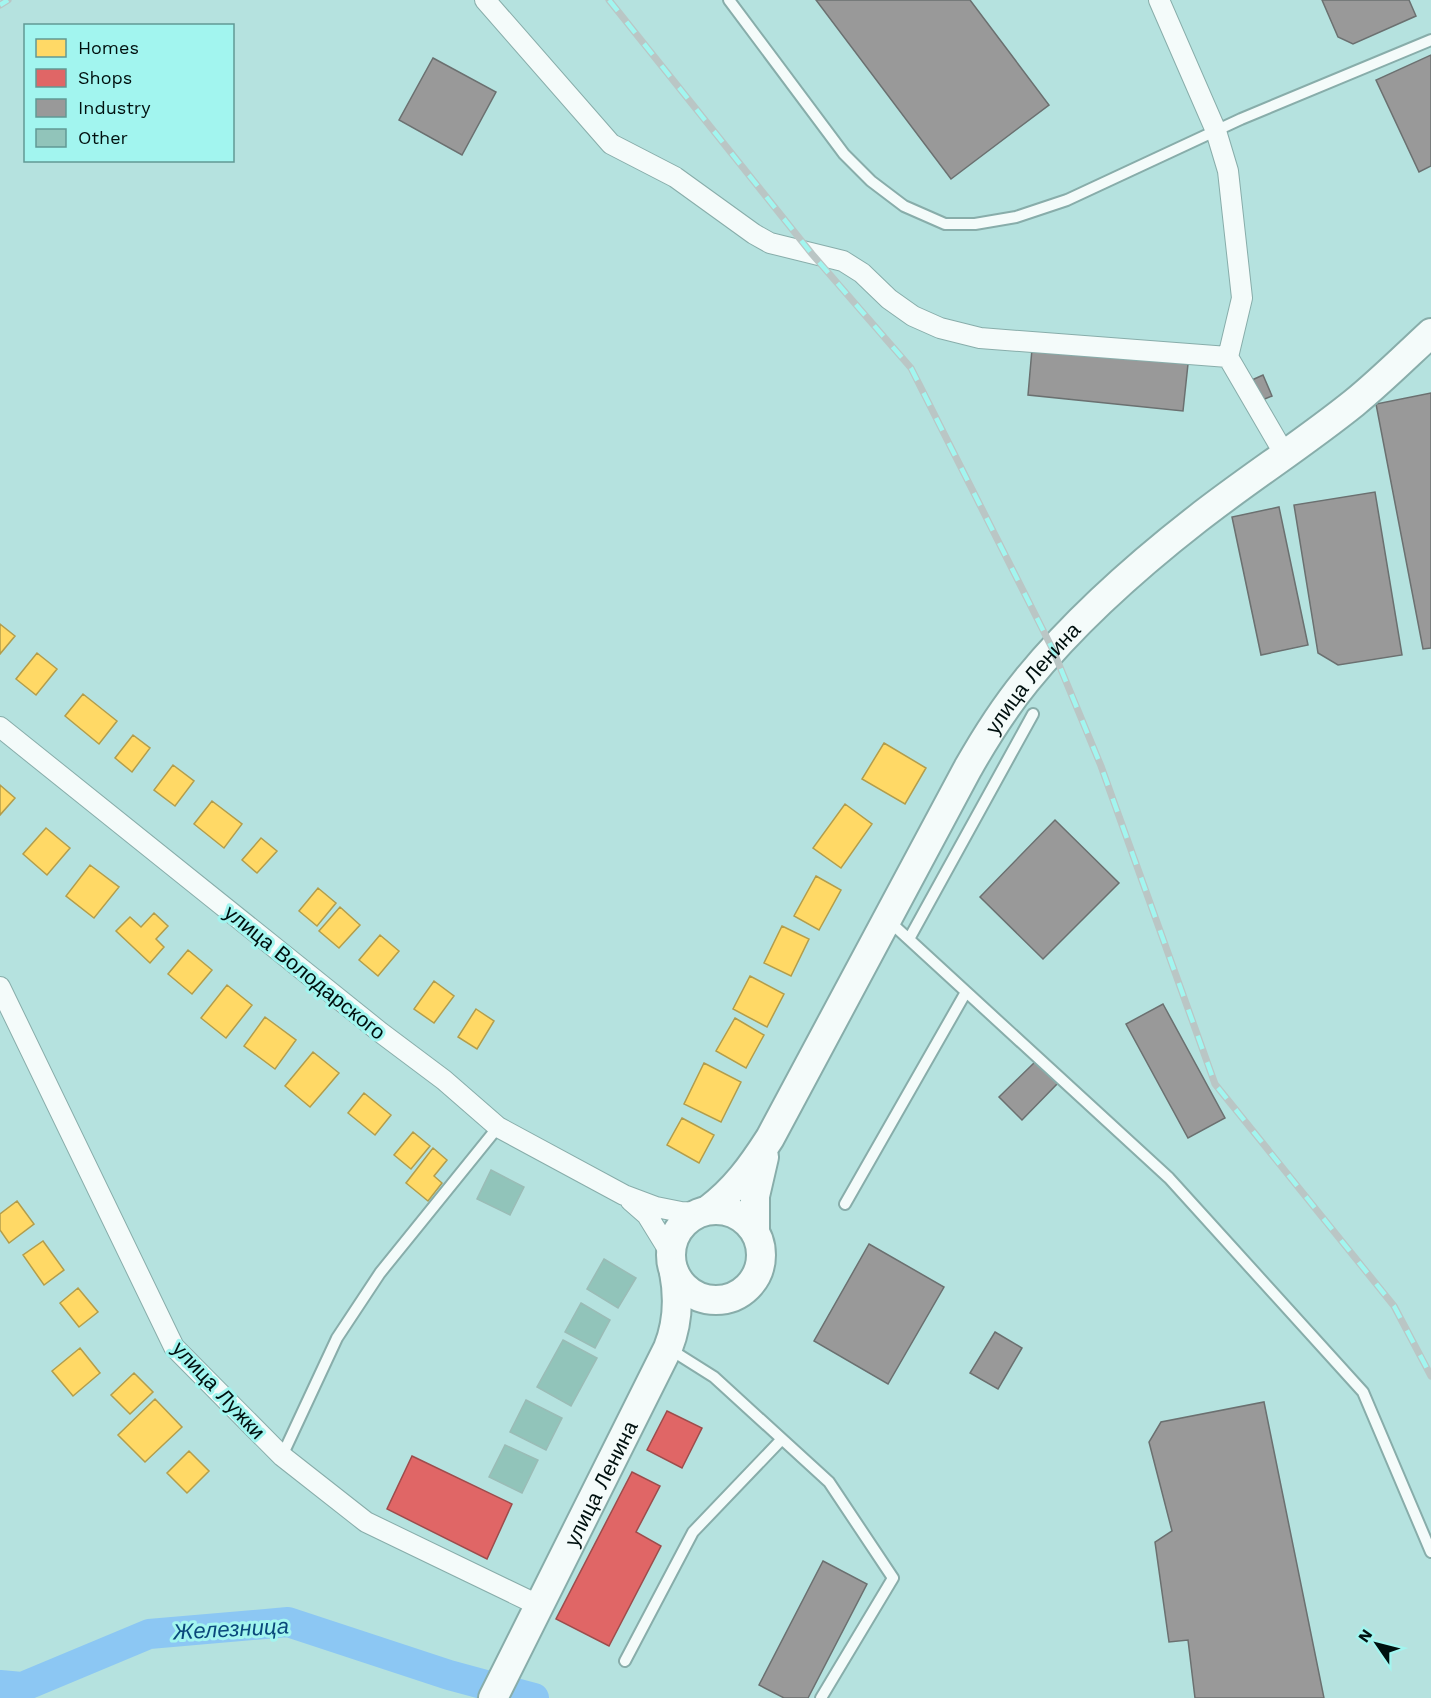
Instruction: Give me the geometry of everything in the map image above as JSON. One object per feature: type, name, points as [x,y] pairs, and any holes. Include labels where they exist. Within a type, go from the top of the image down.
[{"type":"street","points":[[485,0],[611,144],[675,177],[754,234],[771,243],[843,261],[862,273],[889,299],[913,316],[940,328],[980,338],[1228,357]]},
{"type":"street","points":[[1159,0],[1216,131],[1228,171],[1242,298],[1228,357],[1285,455]]},
{"type":"street","name":"улица Ленина","points":[[770,1138],[983,741],[1024,682],[1053,650],[1156,552],[1198,518],[1354,403],[1431,333]]},
{"type":"street","name":"улица Володарского","points":[[0,727],[370,1024],[444,1080],[498,1127],[624,1196]]},
{"type":"street","name":"улица Лужки","points":[[0,987],[174,1347],[282,1456],[366,1522],[533,1617]]},
{"type":"street","points":[[670,1342],[678,1292],[673,1263],[673,1241],[679,1229],[688,1220],[726,1197],[740,1182],[770,1138]]},
{"type":"street","points":[[755,1231],[755,1196],[758,1175],[770,1138]]},
{"type":"street","points":[[624,1196],[656,1207],[704,1211],[722,1210],[735,1213],[755,1231],[761,1245],[761,1260],[757,1275],[749,1287],[736,1295],[700,1309],[689,1318],[670,1342]]},
{"type":"street","points":[[624,1196],[647,1215],[682,1285],[694,1294],[707,1299],[722,1300]]},
{"type":"street","name":"улица Ленина","points":[[493,1698],[670,1342]]},
{"type":"lane","points":[[729,0],[851,161],[871,182],[904,206],[945,224],[975,224],[1016,217],[1067,200],[1216,131],[1431,40]]},
{"type":"lane","points":[[909,939],[1033,714]]},
{"type":"lane","points":[[887,919],[1169,1178],[1363,1392],[1431,1552]]},
{"type":"lane","points":[[845,1204],[966,992]]},
{"type":"lane","points":[[282,1456],[337,1338],[380,1273],[498,1127]]},
{"type":"lane","points":[[670,1342],[714,1377],[829,1482],[893,1578],[821,1698]]},
{"type":"lane","points":[[625,1662],[693,1532],[782,1439]]},
{"type":"building: Homes","points":[[0,624],[15,636],[0,654]]},
{"type":"building: Homes","points":[[37,653],[57,669],[36,695],[16,679]]},
{"type":"building: Homes","points":[[83,694],[117,721],[99,744],[65,716]]},
{"type":"building: Homes","points":[[133,735],[150,748],[132,772],[115,758]]},
{"type":"building: Homes","points":[[884,743],[926,768],[905,804],[862,779]]},
{"type":"building: Homes","points":[[173,765],[194,781],[175,806],[154,790]]},
{"type":"building: Homes","points":[[0,785],[15,798],[0,815]]},
{"type":"building: Homes","points":[[212,801],[242,824],[224,848],[194,824]]},
{"type":"building: Homes","points":[[845,804],[872,824],[841,868],[813,848]]},
{"type":"building: Homes","points":[[46,828],[70,848],[47,875],[23,854]]},
{"type":"building: Homes","points":[[261,838],[277,851],[257,873],[242,860]]},
{"type":"building: Homes","points":[[90,865],[119,887],[94,918],[66,896]]},
{"type":"building: Homes","points":[[816,876],[841,890],[819,930],[794,916]]},
{"type":"building: Homes","points":[[318,888],[336,903],[317,926],[299,911]]},
{"type":"building: Homes","points":[[340,907],[360,925],[339,948],[319,931]]},
{"type":"building: Homes","points":[[154,913],[168,926],[156,939],[164,947],[150,963],[116,931],[130,917],[141,927]]},
{"type":"building: Homes","points":[[782,926],[809,939],[791,976],[764,963]]},
{"type":"building: Homes","points":[[380,935],[399,951],[378,976],[359,960]]},
{"type":"building: Homes","points":[[188,950],[212,970],[192,994],[168,974]]},
{"type":"building: Homes","points":[[750,976],[784,994],[767,1027],[733,1009]]},
{"type":"building: Homes","points":[[434,981],[454,996],[434,1023],[414,1009]]},
{"type":"building: Homes","points":[[227,985],[252,1005],[226,1038],[201,1018]]},
{"type":"building: Homes","points":[[476,1009],[494,1021],[477,1049],[458,1037]]},
{"type":"building: Homes","points":[[265,1017],[296,1040],[275,1069],[244,1046]]},
{"type":"building: Homes","points":[[735,1018],[764,1035],[746,1068],[716,1051]]},
{"type":"building: Homes","points":[[313,1052],[339,1073],[310,1107],[285,1086]]},
{"type":"building: Homes","points":[[704,1063],[741,1082],[721,1122],[684,1104]]},
{"type":"building: Homes","points":[[364,1093],[391,1115],[375,1135],[348,1113]]},
{"type":"building: Homes","points":[[682,1118],[714,1135],[699,1163],[667,1145]]},
{"type":"building: Homes","points":[[413,1132],[430,1146],[411,1169],[394,1155]]},
{"type":"building: Homes","points":[[433,1148],[447,1160],[434,1176],[442,1183],[428,1201],[406,1183]]},
{"type":"building: Homes","points":[[17,1201],[34,1224],[9,1243],[0,1230],[0,1214]]},
{"type":"building: Homes","points":[[43,1241],[64,1270],[44,1285],[23,1255]]},
{"type":"building: Homes","points":[[78,1288],[98,1312],[79,1327],[60,1303]]},
{"type":"building: Homes","points":[[80,1348],[100,1373],[73,1396],[52,1371]]},
{"type":"building: Homes","points":[[134,1373],[153,1392],[130,1414],[111,1395]]},
{"type":"building: Homes","points":[[155,1399],[182,1427],[145,1462],[118,1435]]},
{"type":"building: Homes","points":[[189,1451],[209,1471],[187,1493],[167,1473]]},
{"type":"building: Shops","points":[[667,1411],[702,1428],[682,1468],[647,1450]]},
{"type":"building: Shops","points":[[412,1456],[512,1504],[487,1559],[387,1509]]},
{"type":"building: Shops","points":[[632,1472],[660,1486],[636,1532],[661,1546],[609,1646],[556,1619]]},
{"type":"building: Industry","points":[[816,0],[970,0],[1049,105],[951,179]]},
{"type":"building: Industry","points":[[1322,0],[1409,0],[1416,16],[1353,44],[1338,37]]},
{"type":"building: Industry","points":[[1431,55],[1431,166],[1419,172],[1376,80]]},
{"type":"building: Industry","points":[[433,58],[496,92],[462,155],[399,120]]},
{"type":"building: Industry","points":[[1032,349],[1188,364],[1183,411],[1028,395]]},
{"type":"building: Industry","points":[[1263,375],[1272,396],[1260,401],[1252,380]]},
{"type":"building: Industry","points":[[1431,393],[1431,648],[1423,649],[1376,404]]},
{"type":"building: Industry","points":[[1375,492],[1402,655],[1338,665],[1318,653],[1294,505]]},
{"type":"building: Industry","points":[[1279,507],[1308,645],[1261,655],[1232,517]]},
{"type":"building: Industry","points":[[1055,820],[1119,883],[1043,959],[980,897]]},
{"type":"building: Industry","points":[[1163,1004],[1225,1118],[1188,1138],[1126,1024]]},
{"type":"building: Industry","points":[[1036,1061],[1058,1083],[1022,1120],[999,1097]]},
{"type":"building: Industry","points":[[869,1244],[944,1287],[888,1384],[814,1341]]},
{"type":"building: Industry","points":[[995,1332],[1022,1348],[998,1389],[970,1373]]},
{"type":"building: Industry","points":[[1264,1402],[1324,1698],[1195,1698],[1188,1640],[1169,1642],[1155,1542],[1172,1531],[1149,1442],[1161,1422]]},
{"type":"building: Industry","points":[[823,1561],[867,1584],[808,1698],[784,1698],[759,1685]]},
{"type":"building: Other","points":[[491,1170],[524,1187],[510,1215],[477,1199]]},
{"type":"building: Other","points":[[604,1259],[636,1278],[618,1308],[587,1289]]},
{"type":"building: Other","points":[[581,1303],[610,1320],[595,1348],[565,1332]]},
{"type":"building: Other","points":[[563,1340],[597,1358],[571,1406],[537,1387]]},
{"type":"building: Other","points":[[526,1400],[562,1418],[546,1450],[510,1432]]},
{"type":"building: Other","points":[[505,1445],[538,1460],[522,1493],[489,1477]]},
{"type":"waterway","name":"Железница","points":[[0,1685],[22,1687],[149,1634],[288,1622],[449,1675],[534,1698]]},
{"type":"railway","points":[[0,5],[8,0]]},
{"type":"railway","points":[[609,0],[812,254],[911,368],[1053,650],[1101,766],[1215,1084],[1394,1306],[1431,1376]]}]
